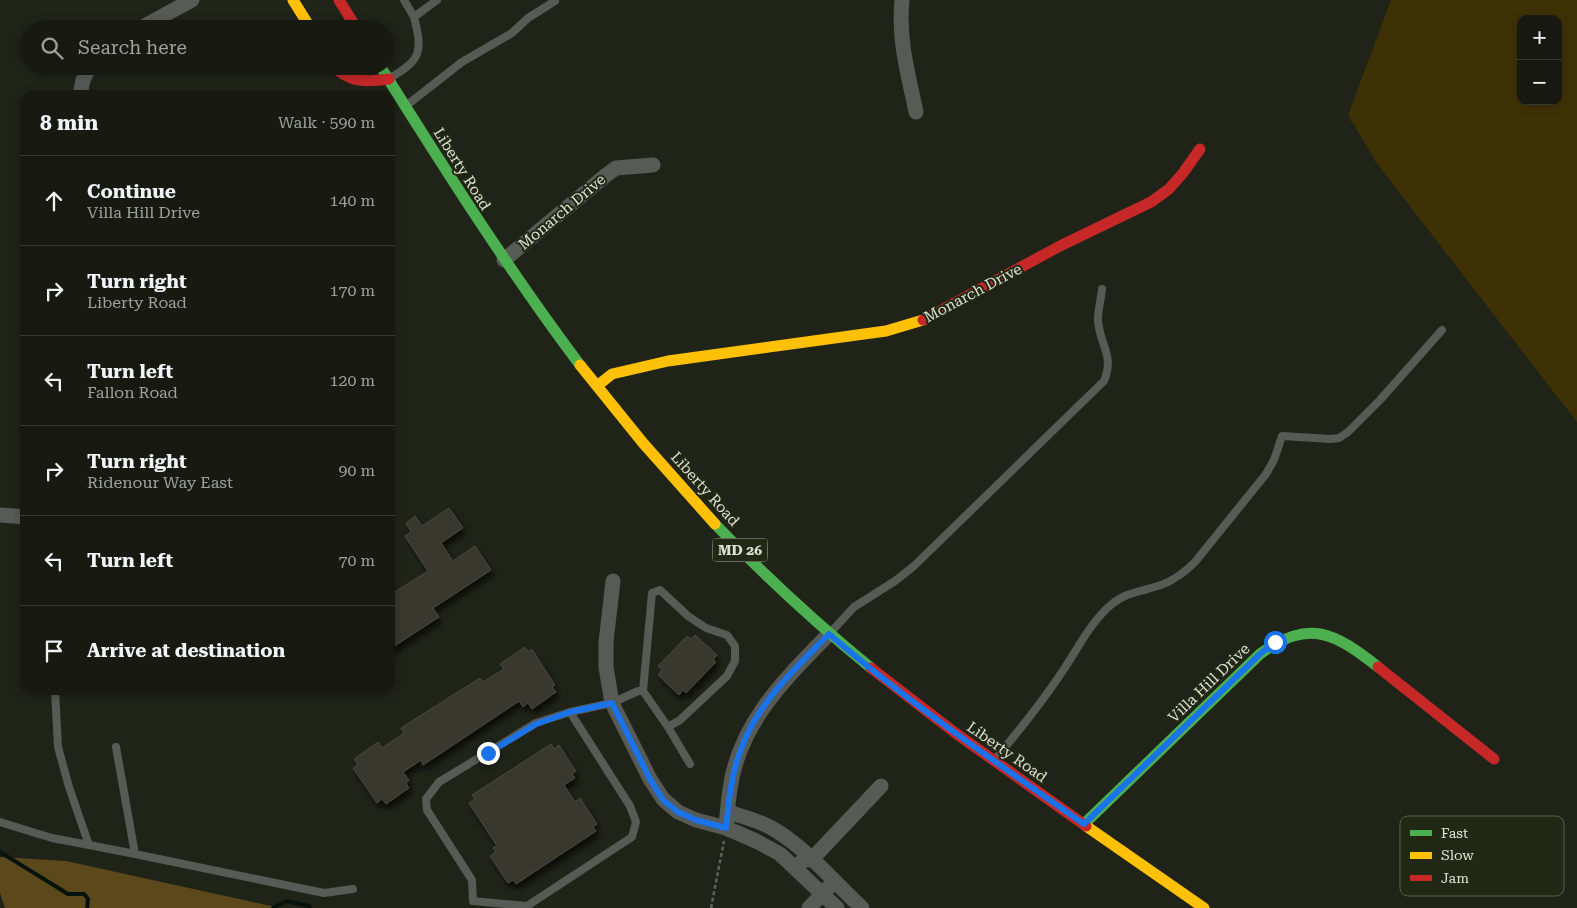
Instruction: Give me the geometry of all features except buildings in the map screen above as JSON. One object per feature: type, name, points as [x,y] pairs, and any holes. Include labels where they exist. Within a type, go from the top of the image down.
[{"type":"street","points":[[156,20],[192,0]]},
{"type":"street","points":[[293,0],[305,20]]},
{"type":"street","points":[[339,0],[351,20]]},
{"type":"street","points":[[902,0],[900,16],[902,51],[916,112]]},
{"type":"street","points":[[81,90],[86,75]]},
{"type":"street","points":[[343,75],[358,81],[389,80]]},
{"type":"street","name":"Liberty Road","points":[[386,75],[504,260],[554,330],[658,460],[711,519],[764,573],[829,634],[898,690],[994,761],[1204,908]]},
{"type":"street","name":"Monarch Drive","points":[[597,386],[612,374],[668,361],[886,331],[918,323],[1060,246],[1151,202],[1169,189],[1200,149]]},
{"type":"street","name":"Monarch Drive","points":[[504,260],[616,168],[653,165]]},
{"type":"street","points":[[0,515],[20,517]]},
{"type":"street","points":[[613,581],[606,642],[606,667],[612,703],[650,779],[663,800],[678,812],[756,840],[780,854],[838,908]]},
{"type":"street","name":"Villa Hill Drive","points":[[1084,824],[1260,654],[1275,642],[1289,636],[1306,633],[1325,634],[1338,638],[1351,646],[1494,759]]},
{"type":"street","points":[[726,828],[730,788],[741,748],[761,710],[781,683],[829,634]]},
{"type":"street","points":[[791,864],[812,859],[881,786]]},
{"type":"street","points":[[728,812],[754,820],[775,830],[812,859],[862,908]]},
{"type":"street","points":[[809,908],[834,882]]},
{"type":"lane","points":[[389,80],[408,68],[419,50],[420,38],[414,17],[404,0]]},
{"type":"lane","points":[[414,17],[437,0]]},
{"type":"lane","points":[[405,106],[462,62],[512,32],[528,18],[555,1]]},
{"type":"lane","points":[[829,634],[854,606],[895,581],[914,566],[1104,381],[1108,371],[1109,360],[1098,320],[1102,289]]},
{"type":"lane","points":[[994,761],[1046,695],[1089,631],[1111,604],[1136,591],[1170,581],[1195,562],[1266,474],[1274,460],[1282,436],[1331,439],[1344,435],[1380,400],[1442,330]]},
{"type":"lane","points":[[668,727],[680,720],[728,676],[735,660],[735,646],[727,635],[706,628],[688,616],[660,590],[652,593],[643,691],[668,727],[690,764]]},
{"type":"lane","points":[[570,712],[630,806],[636,822],[632,837],[527,906],[473,901],[472,880],[426,810],[426,799],[439,782],[536,724],[570,712],[612,703],[638,691],[643,691]]},
{"type":"lane","points":[[54,695],[58,747],[88,845]]},
{"type":"lane","points":[[116,747],[135,854]]},
{"type":"lane","points":[[0,822],[52,838],[324,894],[353,889]]},
{"type":"path","points":[[712,908],[726,828]]},
{"type":"shaded area","points":[[1391,0],[1577,0],[1577,422],[1378,165],[1348,115]]},
{"type":"shaded area","points":[[0,857],[66,861],[280,908],[5,908],[0,893]]},
{"type":"waterway","points":[[0,852],[68,894],[84,894],[88,899],[87,908]]},
{"type":"waterway","points":[[273,908],[287,901],[309,906],[310,908]]},
{"type":"traffic: fast","points":[[386,75],[502,255],[580,365]]},
{"type":"traffic: fast","points":[[715,524],[752,562],[830,634],[871,668]]},
{"type":"traffic: fast","points":[[1084,824],[1260,654],[1277,643],[1293,636],[1308,633],[1321,634],[1335,638],[1363,655],[1378,667]]},
{"type":"traffic: slow","points":[[293,0],[305,20]]},
{"type":"traffic: slow","points":[[597,386],[612,374],[668,361],[886,331],[923,320]]},
{"type":"traffic: slow","points":[[580,365],[643,443],[715,524]]},
{"type":"traffic: slow","points":[[1086,826],[1204,908]]},
{"type":"traffic: jam","points":[[339,0],[351,20]]},
{"type":"traffic: jam","points":[[344,75],[366,81],[389,79]]},
{"type":"traffic: jam","points":[[923,320],[1060,246],[1151,202],[1169,189],[1200,149]]},
{"type":"traffic: jam","points":[[1378,667],[1494,759]]},
{"type":"traffic: jam","points":[[871,668],[954,732],[1086,826]]},
{"type":"route","points":[[488,753],[536,724],[570,712],[612,703],[650,779],[663,800],[678,812],[696,820],[726,828],[730,788],[741,748],[761,710],[781,683],[829,634],[928,714],[1084,824],[1260,654],[1275,642]]}]
